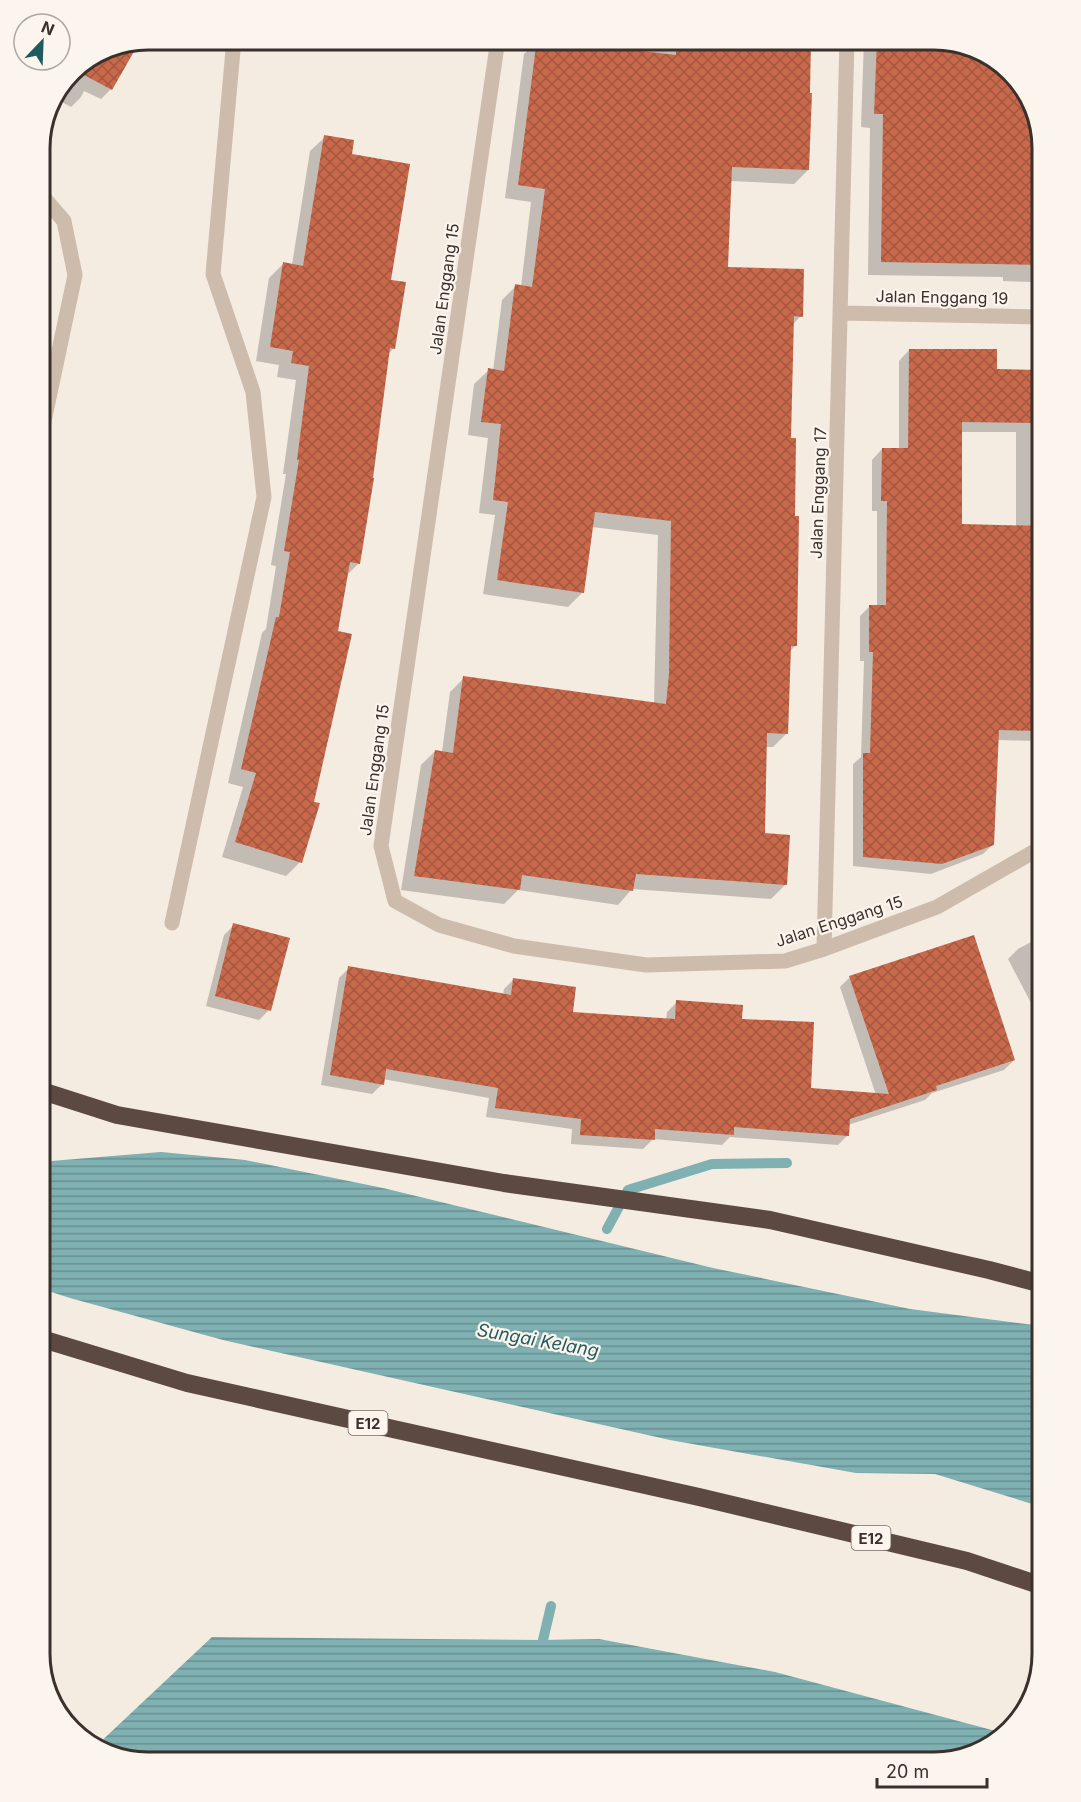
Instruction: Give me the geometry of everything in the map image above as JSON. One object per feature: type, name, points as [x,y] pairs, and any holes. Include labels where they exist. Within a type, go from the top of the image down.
[{"type":"highway","points":[[50,1094],[117,1115],[504,1183],[770,1221],[1032,1281]]},
{"type":"highway","name":"E12","points":[[50,1341],[187,1383],[699,1497],[967,1562],[1032,1583]]},
{"type":"street","points":[[172,923],[264,496],[253,392],[213,274],[233,50]]},
{"type":"street","name":"Jalan Enggang 15","points":[[496,50],[381,846],[395,901],[440,925],[514,946],[646,966],[785,961],[937,907],[1032,853]]},
{"type":"street","name":"Jalan Enggang 17","points":[[824,949],[848,50]]},
{"type":"street","points":[[50,205],[64,221],[75,275],[50,393]]},
{"type":"street","name":"Jalan Enggang 19","points":[[840,314],[1032,317]]},
{"type":"water","name":"Sungai Kelang","points":[[161,1152],[245,1160],[383,1188],[713,1268],[910,1309],[1032,1325],[1032,1504],[935,1474],[856,1473],[670,1440],[223,1340],[50,1292],[50,1161]]},
{"type":"water","points":[[212,1637],[599,1639],[775,1672],[995,1731],[965,1747],[952,1751],[933,1752],[141,1752],[129,1751],[102,1741]]},
{"type":"building","points":[[536,50],[633,50],[676,55],[676,50],[811,50],[810,93],[812,93],[809,170],[732,167],[728,267],[804,269],[803,317],[794,316],[791,438],[796,438],[795,516],[799,516],[797,646],[791,646],[788,734],[767,733],[765,833],[790,835],[787,885],[636,874],[633,891],[522,875],[520,890],[414,876],[435,750],[453,753],[463,676],[666,704],[669,674],[671,521],[595,512],[584,593],[497,580],[508,502],[493,500],[501,424],[481,422],[488,368],[504,371],[515,284],[532,287],[545,189],[518,185]]},
{"type":"building","points":[[877,50],[952,51],[977,60],[998,74],[1015,93],[1021,104],[1031,135],[1032,265],[881,262],[883,114],[874,114]]},
{"type":"building","points":[[134,51],[112,90],[83,74],[110,57]]},
{"type":"building","points":[[324,135],[354,140],[352,154],[410,164],[391,280],[406,282],[395,349],[390,348],[374,478],[360,564],[350,562],[338,631],[352,634],[314,802],[320,803],[302,863],[235,842],[256,773],[241,769],[276,617],[279,617],[290,552],[284,551],[299,460],[297,460],[309,366],[291,363],[293,351],[270,347],[283,262],[303,266]]},
{"type":"building","points":[[909,349],[997,349],[997,369],[1032,370],[1032,423],[962,422],[962,524],[1032,526],[1032,731],[999,730],[994,845],[942,864],[863,857],[863,753],[870,753],[873,652],[869,652],[869,605],[886,605],[887,501],[881,501],[882,448],[908,448]]},
{"type":"building","points":[[233,923],[290,938],[271,1011],[215,996]]},
{"type":"building","points":[[974,935],[1015,1060],[936,1086],[937,1090],[850,1119],[849,1136],[734,1127],[734,1135],[655,1129],[655,1140],[580,1135],[581,1119],[495,1108],[498,1088],[386,1069],[384,1085],[330,1075],[348,966],[511,995],[513,978],[576,987],[573,1012],[675,1019],[676,1000],[743,1005],[742,1019],[814,1022],[811,1088],[889,1094],[849,976]]},
{"type":"waterway","points":[[607,1229],[628,1190],[712,1164],[787,1163]]},
{"type":"waterway","points":[[543,1640],[551,1606]]}]
